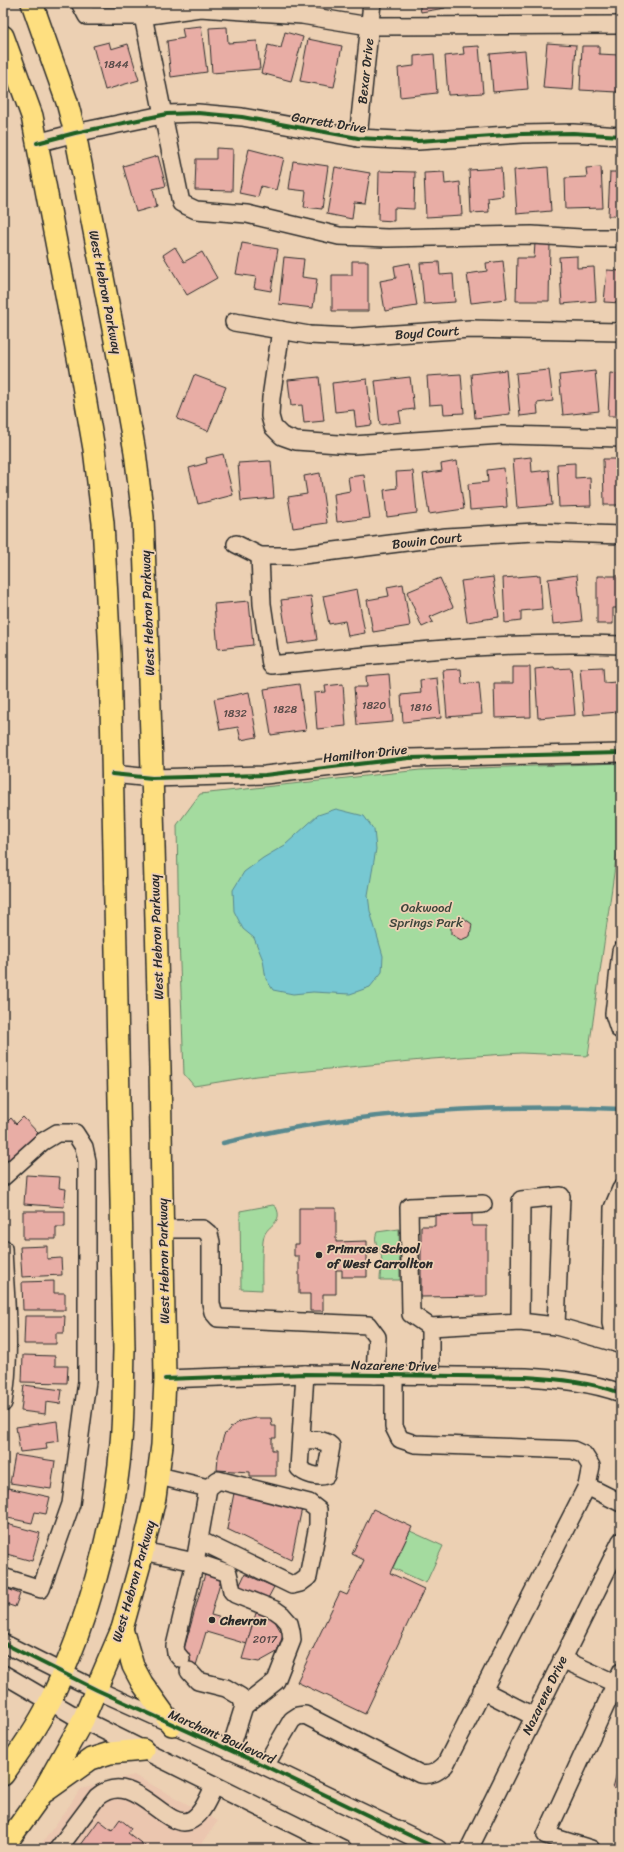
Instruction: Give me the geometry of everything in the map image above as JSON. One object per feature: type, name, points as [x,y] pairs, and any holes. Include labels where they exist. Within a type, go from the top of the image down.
[{"type":"main road","name":"West Hebron Parkway","points":[[3,1848],[41,1795],[83,1720],[122,1629],[150,1523],[159,1476],[165,1379],[160,1069],[143,525],[135,452],[75,133],[67,102],[32,3]]},
{"type":"main road","points":[[3,36],[32,116],[80,368],[94,449],[101,508],[110,654],[124,1350],[121,1443],[116,1491],[103,1555],[93,1594],[63,1674],[50,1702],[34,1730],[3,1775]]},
{"type":"main road","points":[[122,1629],[133,1666],[142,1683],[172,1724]]},
{"type":"main road","points":[[41,1795],[91,1759],[110,1753],[143,1750]]},
{"type":"street","points":[[80,3],[87,16],[143,16],[200,8],[302,15],[369,26],[621,25]]},
{"type":"street","name":"Bexar Drive","points":[[358,138],[372,3]]},
{"type":"street","points":[[143,16],[181,203],[196,210],[247,214],[339,236],[423,238],[532,235],[582,238],[621,238]]},
{"type":"street","name":"Garrett Drive","points":[[37,143],[75,133],[163,115],[198,113],[242,117],[358,138],[418,141],[522,134],[573,133],[621,136]]},
{"type":"street","name":"Boyd Court","points":[[234,322],[309,335],[352,337],[470,329],[621,332]]},
{"type":"street","points":[[281,330],[271,398],[270,416],[273,427],[282,436],[296,441],[353,445],[502,435],[621,438]]},
{"type":"street","name":"Bowin Court","points":[[236,544],[260,556],[295,556],[446,537],[535,532],[621,535]]},
{"type":"street","points":[[260,556],[262,604],[271,665],[457,647],[580,643],[621,645]]},
{"type":"street","name":"Hamilton Drive","points":[[112,774],[152,778],[265,774],[409,758],[621,753]]},
{"type":"street","points":[[620,1029],[614,1014],[621,951]]},
{"type":"street","points":[[3,1177],[42,1142],[56,1133],[75,1133],[84,1147],[87,1161],[87,1381],[71,1504],[41,1589],[3,1577]]},
{"type":"street","points":[[618,1344],[611,1323],[613,1208],[621,1189]]},
{"type":"street","points":[[520,1322],[520,1200],[561,1196],[556,1326]]},
{"type":"street","points":[[483,1204],[409,1207],[411,1314],[430,1327],[520,1322],[556,1326],[618,1344]]},
{"type":"street","points":[[162,1229],[203,1229],[209,1234],[211,1242],[211,1303],[213,1312],[218,1318],[368,1324],[377,1337],[375,1375]]},
{"type":"street","points":[[3,1248],[7,1382],[3,1403]]},
{"type":"street","points":[[430,1327],[430,1376]]},
{"type":"street","points":[[301,1440],[305,1374]]},
{"type":"street","name":"Nazarene Drive","points":[[165,1379],[305,1374],[559,1379],[605,1388],[621,1394]]},
{"type":"street","points":[[265,1766],[292,1720],[298,1716],[305,1716],[420,1774],[429,1776],[445,1765],[587,1486],[591,1466],[584,1455],[573,1450],[415,1444],[400,1439],[394,1427],[394,1375]]},
{"type":"street","points":[[159,1476],[208,1488]]},
{"type":"street","points":[[199,1540],[292,1585],[300,1583],[308,1577],[318,1524],[318,1510],[309,1503],[218,1480],[208,1488],[195,1562],[175,1646],[176,1653],[198,1681],[226,1688],[241,1697],[244,1706]]},
{"type":"street","points":[[587,1486],[621,1503]]},
{"type":"street","name":"Nazarene Drive","points":[[469,1849],[533,1716],[621,1541]]},
{"type":"street","points":[[143,1551],[195,1562],[228,1573],[232,1591],[242,1597],[275,1610],[289,1623],[292,1640],[276,1681],[244,1706],[230,1751]]},
{"type":"street","name":"Marchant Boulevard","points":[[3,1643],[63,1674],[265,1766],[438,1849]]},
{"type":"street","points":[[562,1659],[619,1681],[546,1835],[591,1849]]},
{"type":"street","points":[[3,1674],[83,1720],[214,1787],[343,1849]]},
{"type":"street","points":[[482,1690],[533,1716]]},
{"type":"street","points":[[58,1849],[97,1797],[103,1793],[117,1789],[127,1790],[168,1816],[183,1822],[189,1821],[203,1808],[214,1787]]},
{"type":"shaded area","points":[[134,1775],[218,1821],[197,1849],[38,1849],[81,1789]]},
{"type":"green space","name":"Oakwood Springs Park","points":[[621,763],[621,824],[588,1056],[521,1053],[432,1059],[256,1076],[194,1086],[184,1074],[177,825],[200,794],[420,770]]},
{"type":"green space","points":[[273,1205],[276,1207],[278,1217],[264,1236],[262,1255],[262,1290],[241,1289],[240,1211]]},
{"type":"green space","points":[[399,1229],[400,1280],[380,1280],[382,1257],[376,1241],[377,1232]]},
{"type":"green space","points":[[410,1531],[443,1546],[426,1583],[393,1568]]},
{"type":"water","points":[[336,809],[364,816],[374,830],[376,849],[368,895],[370,911],[383,956],[382,972],[370,987],[350,994],[313,992],[293,994],[273,990],[266,979],[263,960],[254,938],[243,929],[234,911],[233,890],[244,872],[263,858],[285,845],[318,815]]},
{"type":"building","points":[[419,3],[444,3],[445,8],[421,12]]},
{"type":"building","points":[[473,3],[498,3],[498,5],[474,7]]},
{"type":"building","points":[[201,26],[207,72],[171,77],[167,41],[184,38],[182,28]]},
{"type":"building","points":[[227,27],[228,43],[257,41],[260,69],[212,73],[209,28]]},
{"type":"building","points":[[285,32],[303,37],[291,81],[261,73],[268,45],[281,48]]},
{"type":"building","points":[[308,39],[342,46],[334,87],[300,81]]},
{"type":"building","points":[[109,42],[111,49],[128,44],[139,80],[105,90],[93,46]]},
{"type":"building","points":[[547,43],[576,45],[573,90],[543,88]]},
{"type":"building","points":[[479,46],[483,93],[448,95],[445,56],[464,54],[463,47]]},
{"type":"building","points":[[582,46],[599,46],[599,54],[619,55],[617,92],[580,90]]},
{"type":"building","points":[[525,51],[528,89],[493,92],[490,54]]},
{"type":"building","points":[[434,54],[437,93],[400,97],[398,68],[414,66],[414,56]]},
{"type":"building","points":[[216,148],[233,149],[232,191],[195,190],[196,159],[216,159]]},
{"type":"building","points":[[249,149],[284,158],[276,190],[261,186],[258,197],[239,193]]},
{"type":"building","points":[[158,156],[166,186],[153,189],[157,206],[136,212],[123,166]]},
{"type":"building","points":[[293,161],[328,166],[322,209],[304,207],[306,191],[289,189]]},
{"type":"building","points":[[335,167],[370,173],[365,203],[354,202],[352,219],[327,214]]},
{"type":"building","points":[[548,167],[551,211],[517,214],[514,170]]},
{"type":"building","points":[[601,167],[603,208],[566,209],[565,178],[587,177],[586,168]]},
{"type":"building","points":[[501,168],[503,196],[488,198],[489,212],[471,213],[469,170]]},
{"type":"building","points":[[379,171],[415,172],[414,209],[394,208],[394,221],[378,220]]},
{"type":"building","points":[[444,172],[445,184],[460,182],[462,215],[426,217],[424,173]]},
{"type":"building","points":[[610,172],[621,172],[621,216],[608,216]]},
{"type":"building","points":[[242,243],[278,249],[271,291],[254,288],[256,277],[236,274]]},
{"type":"building","points":[[535,243],[550,243],[549,301],[516,301],[517,258],[534,258]]},
{"type":"building","points":[[175,247],[184,262],[202,252],[217,278],[187,295],[163,255]]},
{"type":"building","points":[[577,256],[577,268],[594,267],[596,301],[562,304],[559,257]]},
{"type":"building","points":[[284,257],[304,259],[302,277],[317,279],[313,308],[279,304]]},
{"type":"building","points":[[352,261],[368,261],[368,311],[332,311],[332,275],[352,275]]},
{"type":"building","points":[[503,261],[507,299],[471,303],[467,274],[487,271],[486,263]]},
{"type":"building","points":[[439,262],[440,275],[453,274],[455,302],[424,304],[420,263]]},
{"type":"building","points":[[410,263],[417,306],[385,311],[380,281],[396,278],[394,266]]},
{"type":"building","points":[[607,270],[621,271],[621,303],[604,302]]},
{"type":"building","points":[[506,370],[510,414],[475,418],[471,374]]},
{"type":"building","points":[[549,370],[553,401],[537,403],[538,414],[520,416],[516,373]]},
{"type":"building","points":[[595,371],[599,411],[563,415],[559,375]]},
{"type":"building","points":[[610,373],[621,374],[621,416],[608,416]]},
{"type":"building","points":[[461,374],[464,413],[444,414],[443,404],[429,405],[427,376]]},
{"type":"building","points":[[194,375],[226,387],[208,431],[177,419]]},
{"type":"building","points":[[319,377],[324,421],[304,423],[302,405],[291,406],[288,380]]},
{"type":"building","points":[[410,377],[414,409],[399,411],[401,422],[380,425],[375,381]]},
{"type":"building","points":[[367,379],[372,425],[356,427],[354,410],[335,412],[332,383]]},
{"type":"building","points":[[223,454],[233,495],[198,504],[189,468],[207,463],[206,458]]},
{"type":"building","points":[[531,457],[532,472],[549,470],[552,505],[517,508],[513,459]]},
{"type":"building","points":[[603,459],[621,459],[621,505],[604,505]]},
{"type":"building","points":[[271,461],[274,498],[241,501],[238,463]]},
{"type":"building","points":[[457,461],[464,509],[429,514],[423,474],[442,471],[441,464]]},
{"type":"building","points":[[575,463],[575,478],[590,477],[591,506],[559,507],[557,464]]},
{"type":"building","points":[[504,468],[507,507],[470,510],[468,484],[488,482],[487,470]]},
{"type":"building","points":[[413,471],[417,513],[387,517],[384,490],[397,488],[396,472]]},
{"type":"building","points":[[320,473],[327,523],[293,528],[288,497],[307,494],[304,476]]},
{"type":"building","points":[[364,475],[370,518],[337,522],[334,494],[350,491],[348,477]]},
{"type":"building","points":[[540,575],[542,609],[521,611],[521,621],[505,623],[503,578]]},
{"type":"building","points":[[577,575],[582,621],[553,624],[548,579]]},
{"type":"building","points":[[597,576],[621,576],[621,608],[613,608],[613,624],[597,624]]},
{"type":"building","points":[[493,577],[499,617],[467,622],[461,581]]},
{"type":"building","points":[[440,578],[453,607],[430,617],[433,622],[422,627],[407,592]]},
{"type":"building","points":[[403,584],[410,626],[373,632],[367,600],[389,596],[387,587]]},
{"type":"building","points":[[357,589],[365,633],[348,636],[345,621],[329,624],[323,596]]},
{"type":"building","points":[[311,596],[317,640],[288,644],[281,600]]},
{"type":"building","points":[[249,601],[253,645],[218,649],[214,604]]},
{"type":"building","points":[[513,667],[530,667],[531,717],[495,718],[494,683],[513,683]]},
{"type":"building","points":[[554,667],[555,669],[571,668],[575,715],[538,718],[535,669]]},
{"type":"building","points":[[603,667],[604,683],[616,682],[618,712],[584,715],[580,668]]},
{"type":"building","points":[[461,669],[462,684],[479,682],[482,714],[447,717],[443,670]]},
{"type":"building","points":[[389,674],[393,722],[357,725],[354,687],[367,687],[366,676]]},
{"type":"building","points":[[437,678],[441,718],[403,722],[401,695],[421,693],[420,680]]},
{"type":"building","points":[[299,684],[306,730],[271,735],[264,689]]},
{"type":"building","points":[[343,684],[346,726],[317,729],[314,693],[326,692],[325,686]]},
{"type":"building","points":[[249,692],[257,737],[241,740],[238,727],[220,730],[214,699]]},
{"type":"building","points":[[462,917],[472,924],[470,936],[461,940],[451,934],[451,922]]},
{"type":"building","points":[[23,1117],[38,1133],[8,1161],[3,1156],[3,1126],[11,1118],[16,1124]]},
{"type":"building","points":[[26,1175],[60,1177],[59,1188],[66,1189],[64,1207],[24,1204]]},
{"type":"building","points":[[299,1208],[336,1208],[336,1242],[367,1241],[367,1277],[342,1277],[342,1270],[336,1270],[336,1294],[323,1294],[323,1311],[310,1311],[310,1294],[299,1294],[299,1256],[294,1256],[294,1244],[299,1244]]},
{"type":"building","points":[[23,1211],[65,1211],[65,1227],[56,1227],[56,1239],[23,1239]]},
{"type":"building","points":[[435,1213],[472,1213],[472,1226],[487,1226],[487,1296],[421,1297],[421,1226],[435,1226]]},
{"type":"building","points":[[47,1246],[47,1259],[61,1258],[62,1275],[22,1277],[20,1247]]},
{"type":"building","points":[[54,1281],[54,1293],[65,1293],[65,1310],[23,1310],[22,1282]]},
{"type":"building","points":[[25,1316],[65,1316],[64,1333],[56,1333],[56,1344],[24,1344]]},
{"type":"building","points":[[23,1355],[55,1356],[55,1366],[68,1366],[67,1383],[22,1382]]},
{"type":"building","points":[[24,1385],[62,1390],[60,1404],[46,1402],[45,1414],[21,1411]]},
{"type":"building","points":[[255,1418],[271,1418],[272,1426],[276,1426],[276,1438],[272,1438],[272,1450],[276,1450],[276,1476],[250,1476],[250,1472],[217,1470],[218,1456],[224,1435],[231,1427],[241,1421]]},
{"type":"building","points":[[57,1421],[59,1441],[46,1443],[47,1449],[20,1452],[16,1427]]},
{"type":"building","points":[[15,1455],[55,1461],[51,1489],[10,1483]]},
{"type":"building","points":[[8,1488],[50,1497],[46,1514],[35,1512],[32,1523],[3,1517]]},
{"type":"building","points":[[235,1488],[302,1508],[291,1560],[227,1529]]},
{"type":"building","points":[[373,1509],[412,1527],[390,1573],[424,1589],[365,1714],[297,1682],[340,1592],[347,1595],[364,1560],[352,1554]]},
{"type":"building","points":[[3,1523],[40,1533],[32,1561],[3,1553]]},
{"type":"building","name":"Chevron","points":[[205,1574],[221,1579],[211,1615],[252,1626],[247,1644],[206,1632],[194,1672],[179,1667]]},
{"type":"building","points":[[245,1574],[274,1587],[266,1602],[238,1589]]},
{"type":"building","points":[[3,1587],[20,1594],[15,1607],[3,1603]]},
{"type":"building","points":[[256,1613],[273,1618],[283,1635],[277,1652],[259,1662],[242,1659]]},
{"type":"building","points":[[621,1757],[621,1790],[613,1788]]},
{"type":"building","points":[[621,1790],[621,1814],[615,1812]]},
{"type":"building","points":[[120,1819],[131,1828],[128,1833],[149,1849],[78,1849],[99,1820],[112,1830]]},
{"type":"waterway","points":[[223,1143],[298,1127],[419,1112],[500,1108],[621,1109]]},
{"type":"cycle path","points":[[37,143],[75,133],[167,114],[198,113],[242,117],[358,138],[418,141],[522,134],[573,133],[621,136]]},
{"type":"cycle path","points":[[112,774],[152,778],[265,775],[409,758],[621,753]]},
{"type":"cycle path","points":[[165,1379],[305,1374],[526,1377],[598,1386],[621,1393]]},
{"type":"cycle path","points":[[3,1643],[97,1690],[265,1766],[438,1849]]},
{"type":"place","name":"Primrose School of West Carrollton","points":[[319,1255]]},
{"type":"place","name":"Chevron","points":[[212,1620]]}]
